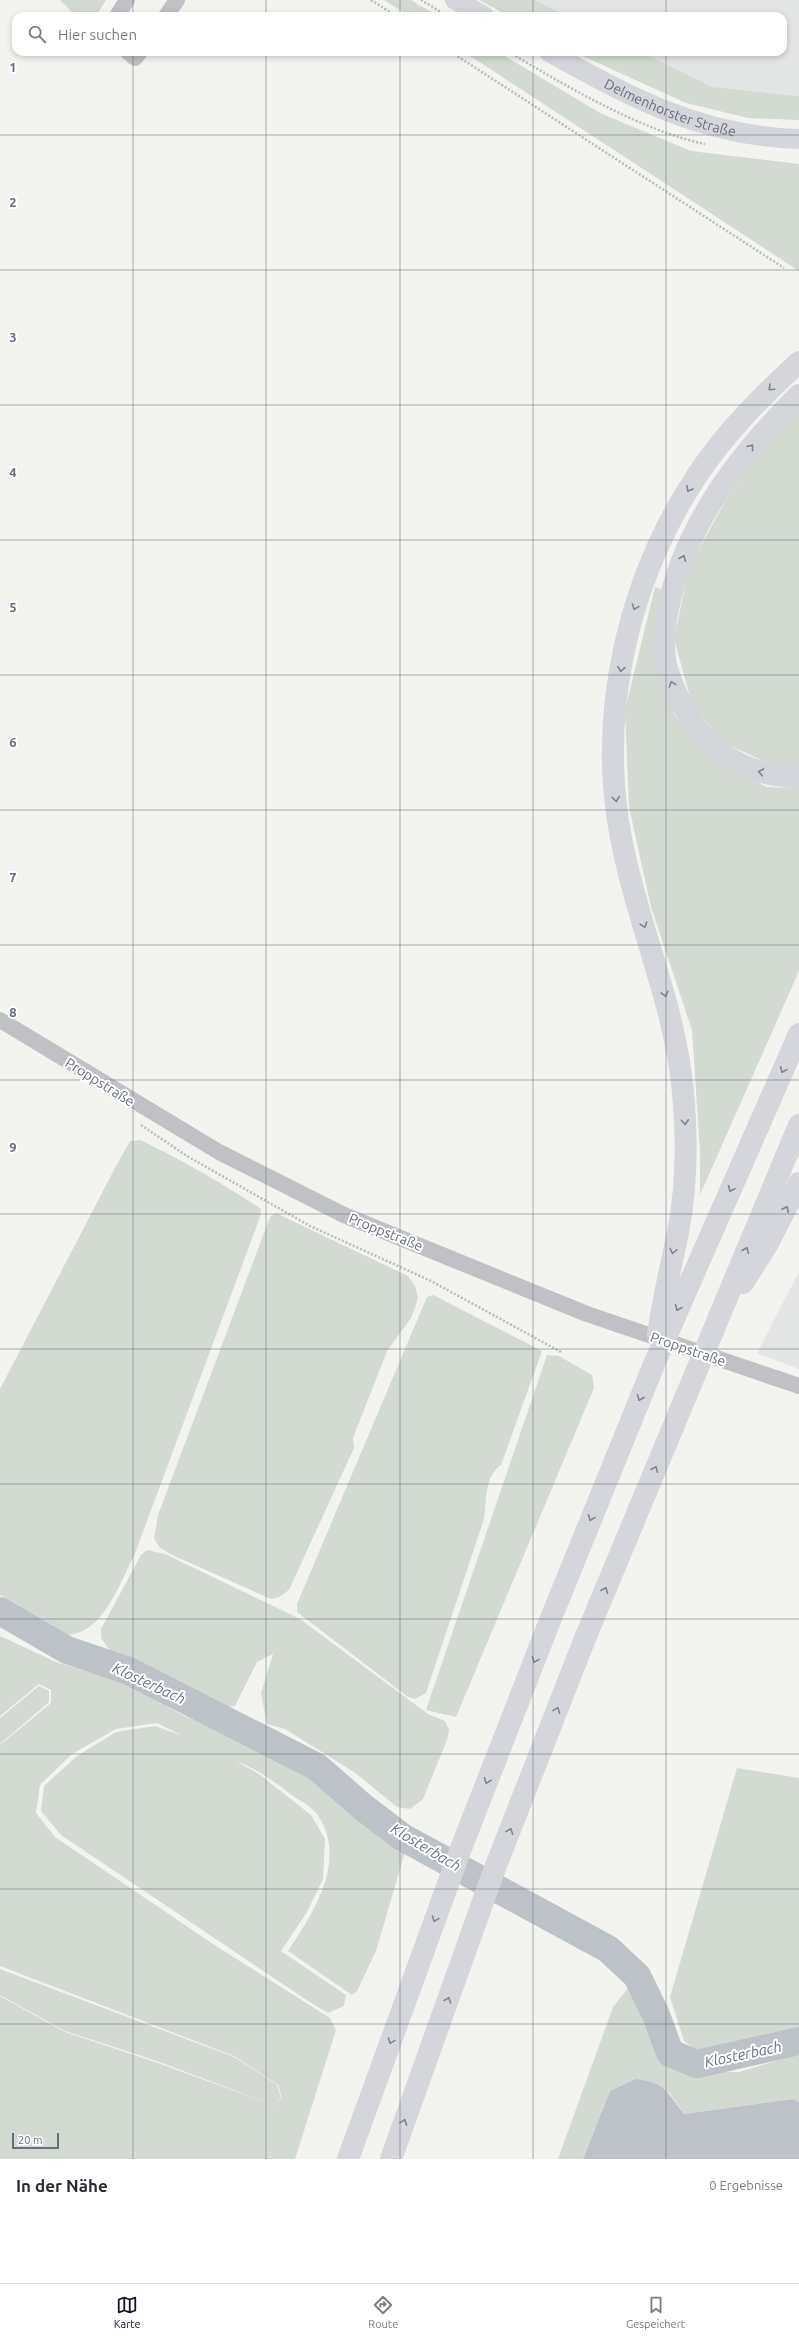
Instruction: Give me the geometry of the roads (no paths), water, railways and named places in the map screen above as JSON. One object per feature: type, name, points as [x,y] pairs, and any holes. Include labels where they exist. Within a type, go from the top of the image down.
[{"type":"highway","points":[[655,1362],[664,1290],[680,1217],[686,1158],[683,1091],[672,1021],[654,956],[634,895],[620,837],[612,768],[616,698],[627,631],[648,572],[672,520],[698,475],[732,430],[764,394],[799,362]]},
{"type":"highway","points":[[799,395],[752,445],[719,491],[692,536],[673,581],[664,631],[666,668],[679,701],[697,729],[721,754],[750,770],[784,777],[799,777]]},
{"type":"highway","points":[[348,2159],[460,1851],[655,1362],[799,1034]]},
{"type":"highway","points":[[391,2159],[495,1868],[589,1629],[708,1338],[799,1124]]},
{"type":"highway","points":[[708,1338],[767,1245],[799,1183]]},
{"type":"main road","points":[[455,0],[477,12]]},
{"type":"main road","name":"Delmenhorster Straße","points":[[556,56],[608,85],[660,110],[698,124],[734,133],[799,139]]},
{"type":"street","points":[[120,12],[127,0]]},
{"type":"street","points":[[169,12],[177,0]]},
{"type":"street","name":"Proppstraße","points":[[0,1020],[151,1113],[282,1185],[344,1215],[587,1314],[799,1386]]},
{"type":"waterway","name":"Klosterbach","points":[[0,1611],[67,1650],[129,1671],[317,1767],[364,1808],[402,1837],[608,1949],[637,1976],[656,2015],[670,2053],[697,2064],[799,2041]]}]
